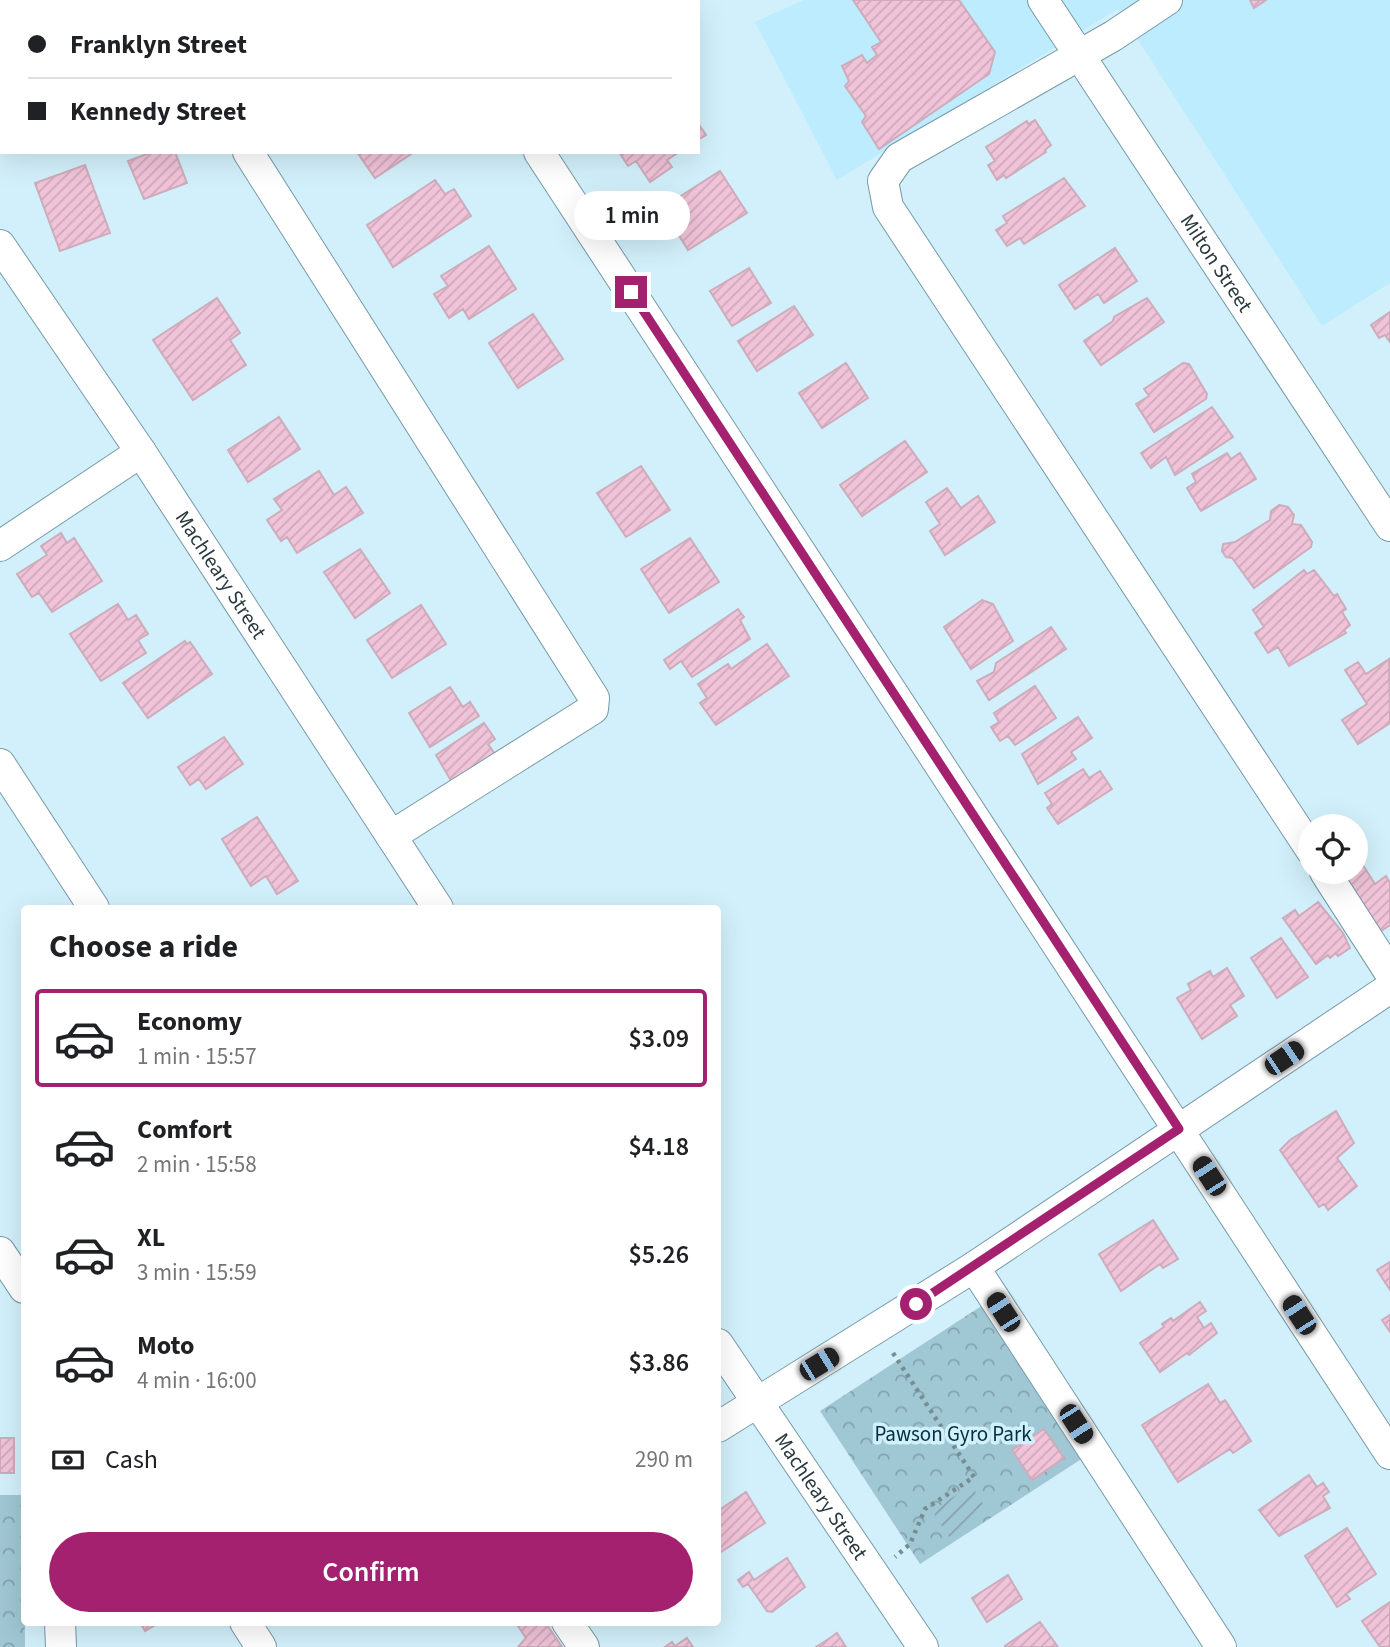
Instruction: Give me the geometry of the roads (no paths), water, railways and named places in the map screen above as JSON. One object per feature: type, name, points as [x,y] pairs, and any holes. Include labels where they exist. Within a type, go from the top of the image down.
[{"type":"street","name":"Milton Street","points":[[1043,0],[1390,526]]},
{"type":"street","points":[[1167,0],[1113,36],[899,158],[883,181],[888,207],[1298,830]]},
{"type":"street","points":[[249,154],[594,698],[593,709],[391,836]]},
{"type":"street","points":[[540,154],[1390,1454]]},
{"type":"street","name":"Machleary Street","points":[[0,245],[141,452],[436,905]]},
{"type":"street","points":[[0,546],[141,452]]},
{"type":"street","points":[[0,764],[92,905]]},
{"type":"street","points":[[1333,884],[1390,973]]},
{"type":"street","points":[[721,1425],[974,1267],[1390,988]]},
{"type":"street","points":[[0,1252],[21,1284]]},
{"type":"street","points":[[974,1267],[1221,1647]]},
{"type":"street","name":"Machleary Street","points":[[721,1350],[923,1647]]},
{"type":"street","points":[[60,1626],[61,1647]]},
{"type":"street","points":[[248,1626],[261,1647]]},
{"type":"street","points":[[570,1626],[584,1647]]},
{"type":"park label","name":"Pawson Gyro Park","points":[[953,1434]]}]
